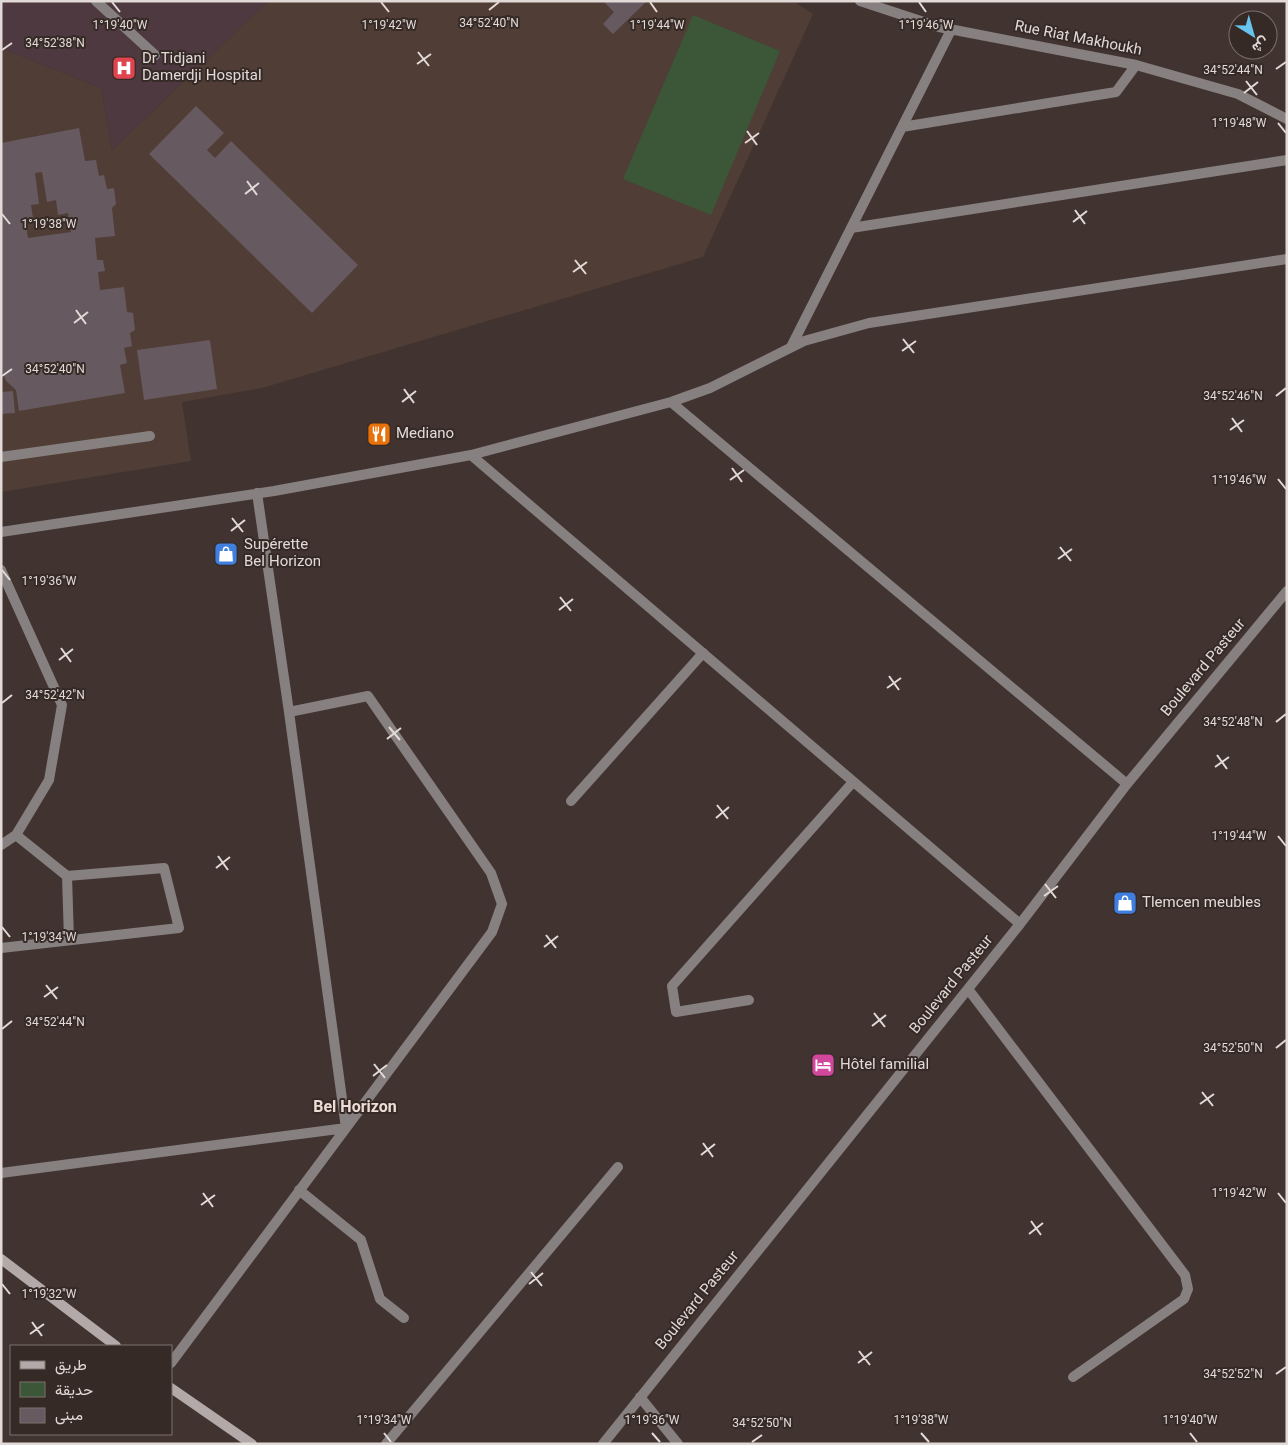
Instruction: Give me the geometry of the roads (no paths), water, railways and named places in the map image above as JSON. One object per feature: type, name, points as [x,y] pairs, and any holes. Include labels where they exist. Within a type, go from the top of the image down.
[{"type":"main road","points":[[1,1259],[115,1345]]},
{"type":"main road","points":[[172,1389],[252,1444]]},
{"type":"street","points":[[96,1],[156,55]]},
{"type":"street","name":"Rue Riat Makhoukh","points":[[860,1],[951,30],[1136,65],[1238,94],[1287,119]]},
{"type":"street","points":[[791,347],[951,30]]},
{"type":"street","points":[[902,128],[1116,92],[1136,65]]},
{"type":"street","points":[[851,228],[1287,160]]},
{"type":"street","points":[[1,532],[257,493],[471,454],[671,402],[710,388],[804,340],[869,323],[1287,259]]},
{"type":"street","points":[[671,402],[1127,784]]},
{"type":"street","points":[[1,457],[150,436]]},
{"type":"street","points":[[471,454],[1020,924]]},
{"type":"street","points":[[257,493],[346,1128]]},
{"type":"street","points":[[1,570],[62,705],[49,780],[16,835],[1,844]]},
{"type":"street","name":"Boulevard Pasteur","points":[[603,1444],[1020,924],[1127,784],[1287,591]]},
{"type":"street","points":[[571,801],[703,653]]},
{"type":"street","points":[[172,1362],[492,932],[502,904],[492,874],[368,696],[289,712]]},
{"type":"street","points":[[749,1000],[676,1012],[672,986],[853,782]]},
{"type":"street","points":[[1,948],[179,928],[164,868],[67,876],[16,835]]},
{"type":"street","points":[[67,876],[69,940]]},
{"type":"street","points":[[968,989],[1185,1275],[1188,1289],[1184,1299],[1073,1377]]},
{"type":"street","points":[[1,1173],[346,1128]]},
{"type":"street","points":[[386,1444],[618,1167]]},
{"type":"street","points":[[299,1190],[361,1240],[380,1299],[404,1318]]},
{"type":"street","points":[[640,1397],[678,1444]]},
{"type":"place","name":"Dr Tidjani Damerdji Hospital","points":[[124,68]]},
{"type":"place","name":"Mediano","points":[[379,434]]},
{"type":"place","name":"Supérette Bel Horizon","points":[[226,554]]},
{"type":"place","name":"Tlemcen meubles","points":[[1125,903]]},
{"type":"place","name":"Hôtel familial","points":[[823,1065]]},
{"type":"district","name":"Bel Horizon","points":[[355,1108]]}]
